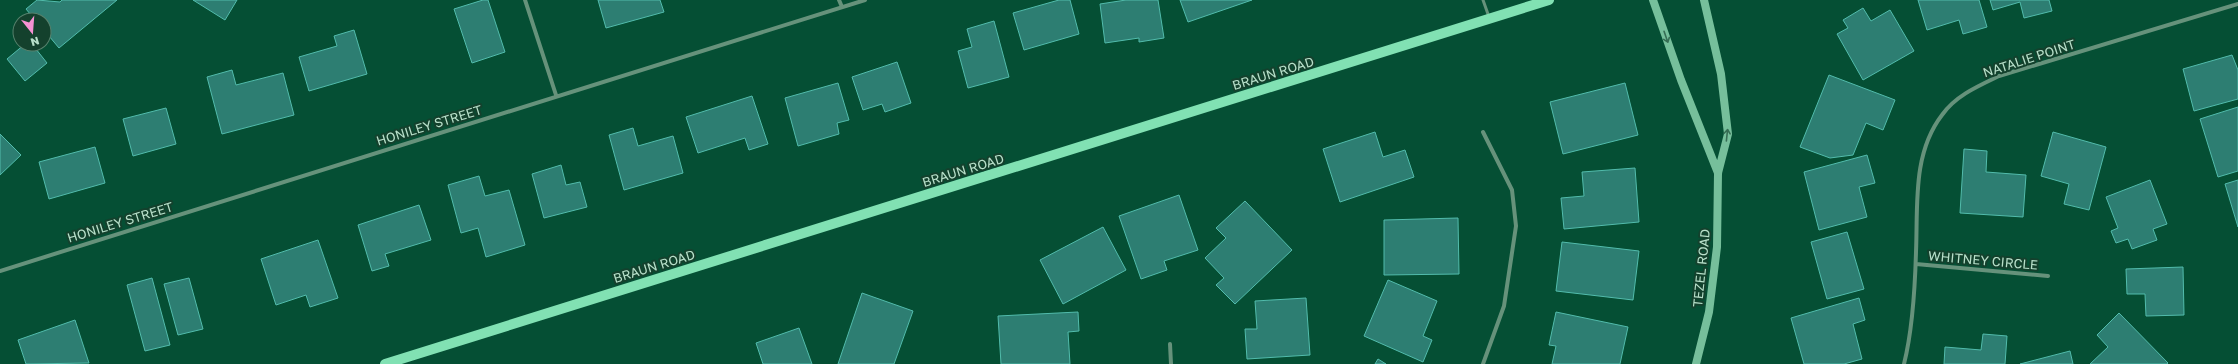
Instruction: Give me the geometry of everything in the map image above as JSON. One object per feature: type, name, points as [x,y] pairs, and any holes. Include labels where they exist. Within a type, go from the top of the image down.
[{"type":"main road","name":"BRAUN ROAD","points":[[385,364],[1549,0]]},
{"type":"main road","name":"TEZEL ROAD","points":[[1653,0],[1681,80],[1718,173]]},
{"type":"main road","name":"TEZEL ROAD","points":[[1696,364],[1709,312],[1718,247],[1718,173],[1728,134],[1721,74],[1704,0]]},
{"type":"street","points":[[525,0],[556,95]]},
{"type":"street","points":[[839,0],[842,7]]},
{"type":"street","name":"HONILEY STREET","points":[[0,271],[556,95],[865,0]]},
{"type":"street","name":"NATALIE POINT","points":[[1904,364],[1909,344],[1916,264],[1919,169],[1926,141],[1942,114],[1967,91],[1999,76],[2238,4]]},
{"type":"street","points":[[1483,132],[1512,190],[1516,226],[1504,306],[1483,364]]},
{"type":"street","name":"WHITNEY CIRCLE","points":[[1916,264],[2048,276]]},
{"type":"street","points":[[1170,344],[1170,364]]},
{"type":"lane","points":[[1483,0],[1489,19]]},
{"type":"building","points":[[37,0],[60,2],[62,0],[117,0],[59,48],[52,40],[52,12],[28,12],[26,9]]},
{"type":"building","points":[[193,0],[237,0],[225,20]]},
{"type":"building","points":[[483,0],[488,0],[505,52],[472,63],[454,9]]},
{"type":"building","points":[[598,0],[660,0],[664,12],[606,28]]},
{"type":"building","points":[[1059,0],[1070,0],[1079,34],[1024,50],[1013,13]]},
{"type":"building","points":[[1126,0],[1158,0],[1164,38],[1139,42],[1139,38],[1105,43],[1100,4]]},
{"type":"building","points":[[1180,0],[1252,0],[1188,22]]},
{"type":"building","points":[[1918,0],[1979,0],[1987,27],[1963,34],[1959,20],[1927,30]]},
{"type":"building","points":[[1990,0],[2049,0],[2052,11],[2024,18],[2020,2],[1993,10]]},
{"type":"building","points":[[1863,8],[1871,21],[1890,10],[1914,51],[1863,80],[1837,34],[1848,28],[1843,20]]},
{"type":"building","points":[[994,21],[1009,77],[968,88],[958,51],[972,47],[967,29]]},
{"type":"building","points":[[354,30],[367,74],[309,91],[299,57],[337,46],[334,36]]},
{"type":"building","points":[[15,52],[38,52],[47,63],[25,81],[7,59]]},
{"type":"building","points":[[2232,55],[2238,70],[2238,99],[2194,111],[2183,69]]},
{"type":"building","points":[[897,62],[911,103],[885,112],[882,104],[863,110],[852,77]]},
{"type":"building","points":[[232,70],[236,85],[283,73],[294,115],[222,134],[207,77]]},
{"type":"building","points":[[1829,75],[1895,100],[1883,130],[1866,123],[1853,155],[1830,158],[1800,147]]},
{"type":"building","points":[[838,83],[849,120],[837,123],[839,134],[798,146],[785,98]]},
{"type":"building","points":[[1625,83],[1638,135],[1563,154],[1550,102]]},
{"type":"building","points":[[752,96],[768,144],[749,150],[745,138],[698,153],[686,117]]},
{"type":"building","points":[[2238,107],[2238,171],[2218,177],[2200,119]]},
{"type":"building","points":[[166,108],[176,144],[133,156],[123,119]]},
{"type":"building","points":[[633,128],[638,146],[673,136],[683,173],[624,190],[609,135]]},
{"type":"building","points":[[1375,132],[1383,157],[1405,150],[1414,177],[1340,202],[1323,149]]},
{"type":"building","points":[[2053,132],[2106,147],[2089,210],[2064,204],[2069,184],[2041,176]]},
{"type":"building","points":[[0,134],[21,155],[0,175]]},
{"type":"building","points":[[95,147],[105,183],[49,199],[39,162]]},
{"type":"building","points":[[1964,149],[1987,151],[1986,172],[2026,175],[2023,217],[1960,213]]},
{"type":"building","points":[[1867,155],[1875,183],[1859,187],[1867,217],[1819,230],[1804,172]]},
{"type":"building","points":[[561,165],[566,185],[580,182],[587,207],[544,218],[532,174]]},
{"type":"building","points":[[1635,168],[1639,222],[1564,229],[1561,198],[1584,196],[1582,172]]},
{"type":"building","points":[[479,176],[485,196],[509,190],[525,245],[486,257],[478,228],[461,233],[448,185]]},
{"type":"building","points":[[2150,180],[2167,224],[2153,229],[2157,240],[2132,249],[2128,239],[2116,243],[2111,231],[2118,228],[2106,197]]},
{"type":"building","points":[[2238,180],[2238,227],[2225,184]]},
{"type":"building","points":[[1179,195],[1198,250],[1164,261],[1167,270],[1141,279],[1119,216]]},
{"type":"building","points":[[1245,201],[1292,250],[1235,304],[1216,285],[1224,278],[1205,258],[1226,238],[1216,228]]},
{"type":"building","points":[[419,205],[431,240],[385,254],[389,266],[372,271],[358,225]]},
{"type":"building","points":[[1458,218],[1459,274],[1384,275],[1384,220]]},
{"type":"building","points":[[1103,227],[1126,270],[1063,304],[1040,260]]},
{"type":"building","points":[[1847,232],[1864,289],[1827,299],[1811,242]]},
{"type":"building","points":[[318,240],[338,298],[310,307],[306,295],[276,305],[261,259]]},
{"type":"building","points":[[1562,242],[1639,251],[1633,300],[1556,291]]},
{"type":"building","points":[[2183,267],[2184,315],[2146,316],[2145,294],[2127,294],[2126,269]]},
{"type":"building","points":[[152,278],[170,345],[145,351],[127,285]]},
{"type":"building","points":[[189,278],[203,329],[178,335],[164,284]]},
{"type":"building","points":[[1388,280],[1437,301],[1423,336],[1432,340],[1423,362],[1364,336]]},
{"type":"building","points":[[862,293],[913,311],[894,364],[838,364]]},
{"type":"building","points":[[1306,298],[1310,355],[1247,359],[1245,329],[1257,329],[1255,301]]},
{"type":"building","points":[[1859,298],[1865,320],[1853,324],[1862,359],[1844,364],[1804,364],[1791,318]]},
{"type":"building","points":[[1078,312],[1079,331],[1068,332],[1070,364],[1001,364],[998,316]]},
{"type":"building","points":[[1556,312],[1628,327],[1620,364],[1552,364],[1556,346],[1549,345]]},
{"type":"building","points":[[2119,313],[2168,363],[2167,364],[2090,364],[2108,347],[2097,335]]},
{"type":"building","points":[[75,320],[89,363],[26,364],[18,340]]},
{"type":"building","points":[[799,328],[812,364],[763,364],[756,343]]},
{"type":"building","points":[[1983,334],[2007,336],[2005,364],[1944,364],[1945,347],[1981,350]]},
{"type":"building","points":[[2070,351],[2073,364],[2020,364]]},
{"type":"building","points":[[1378,359],[1386,364],[1375,364]]}]
